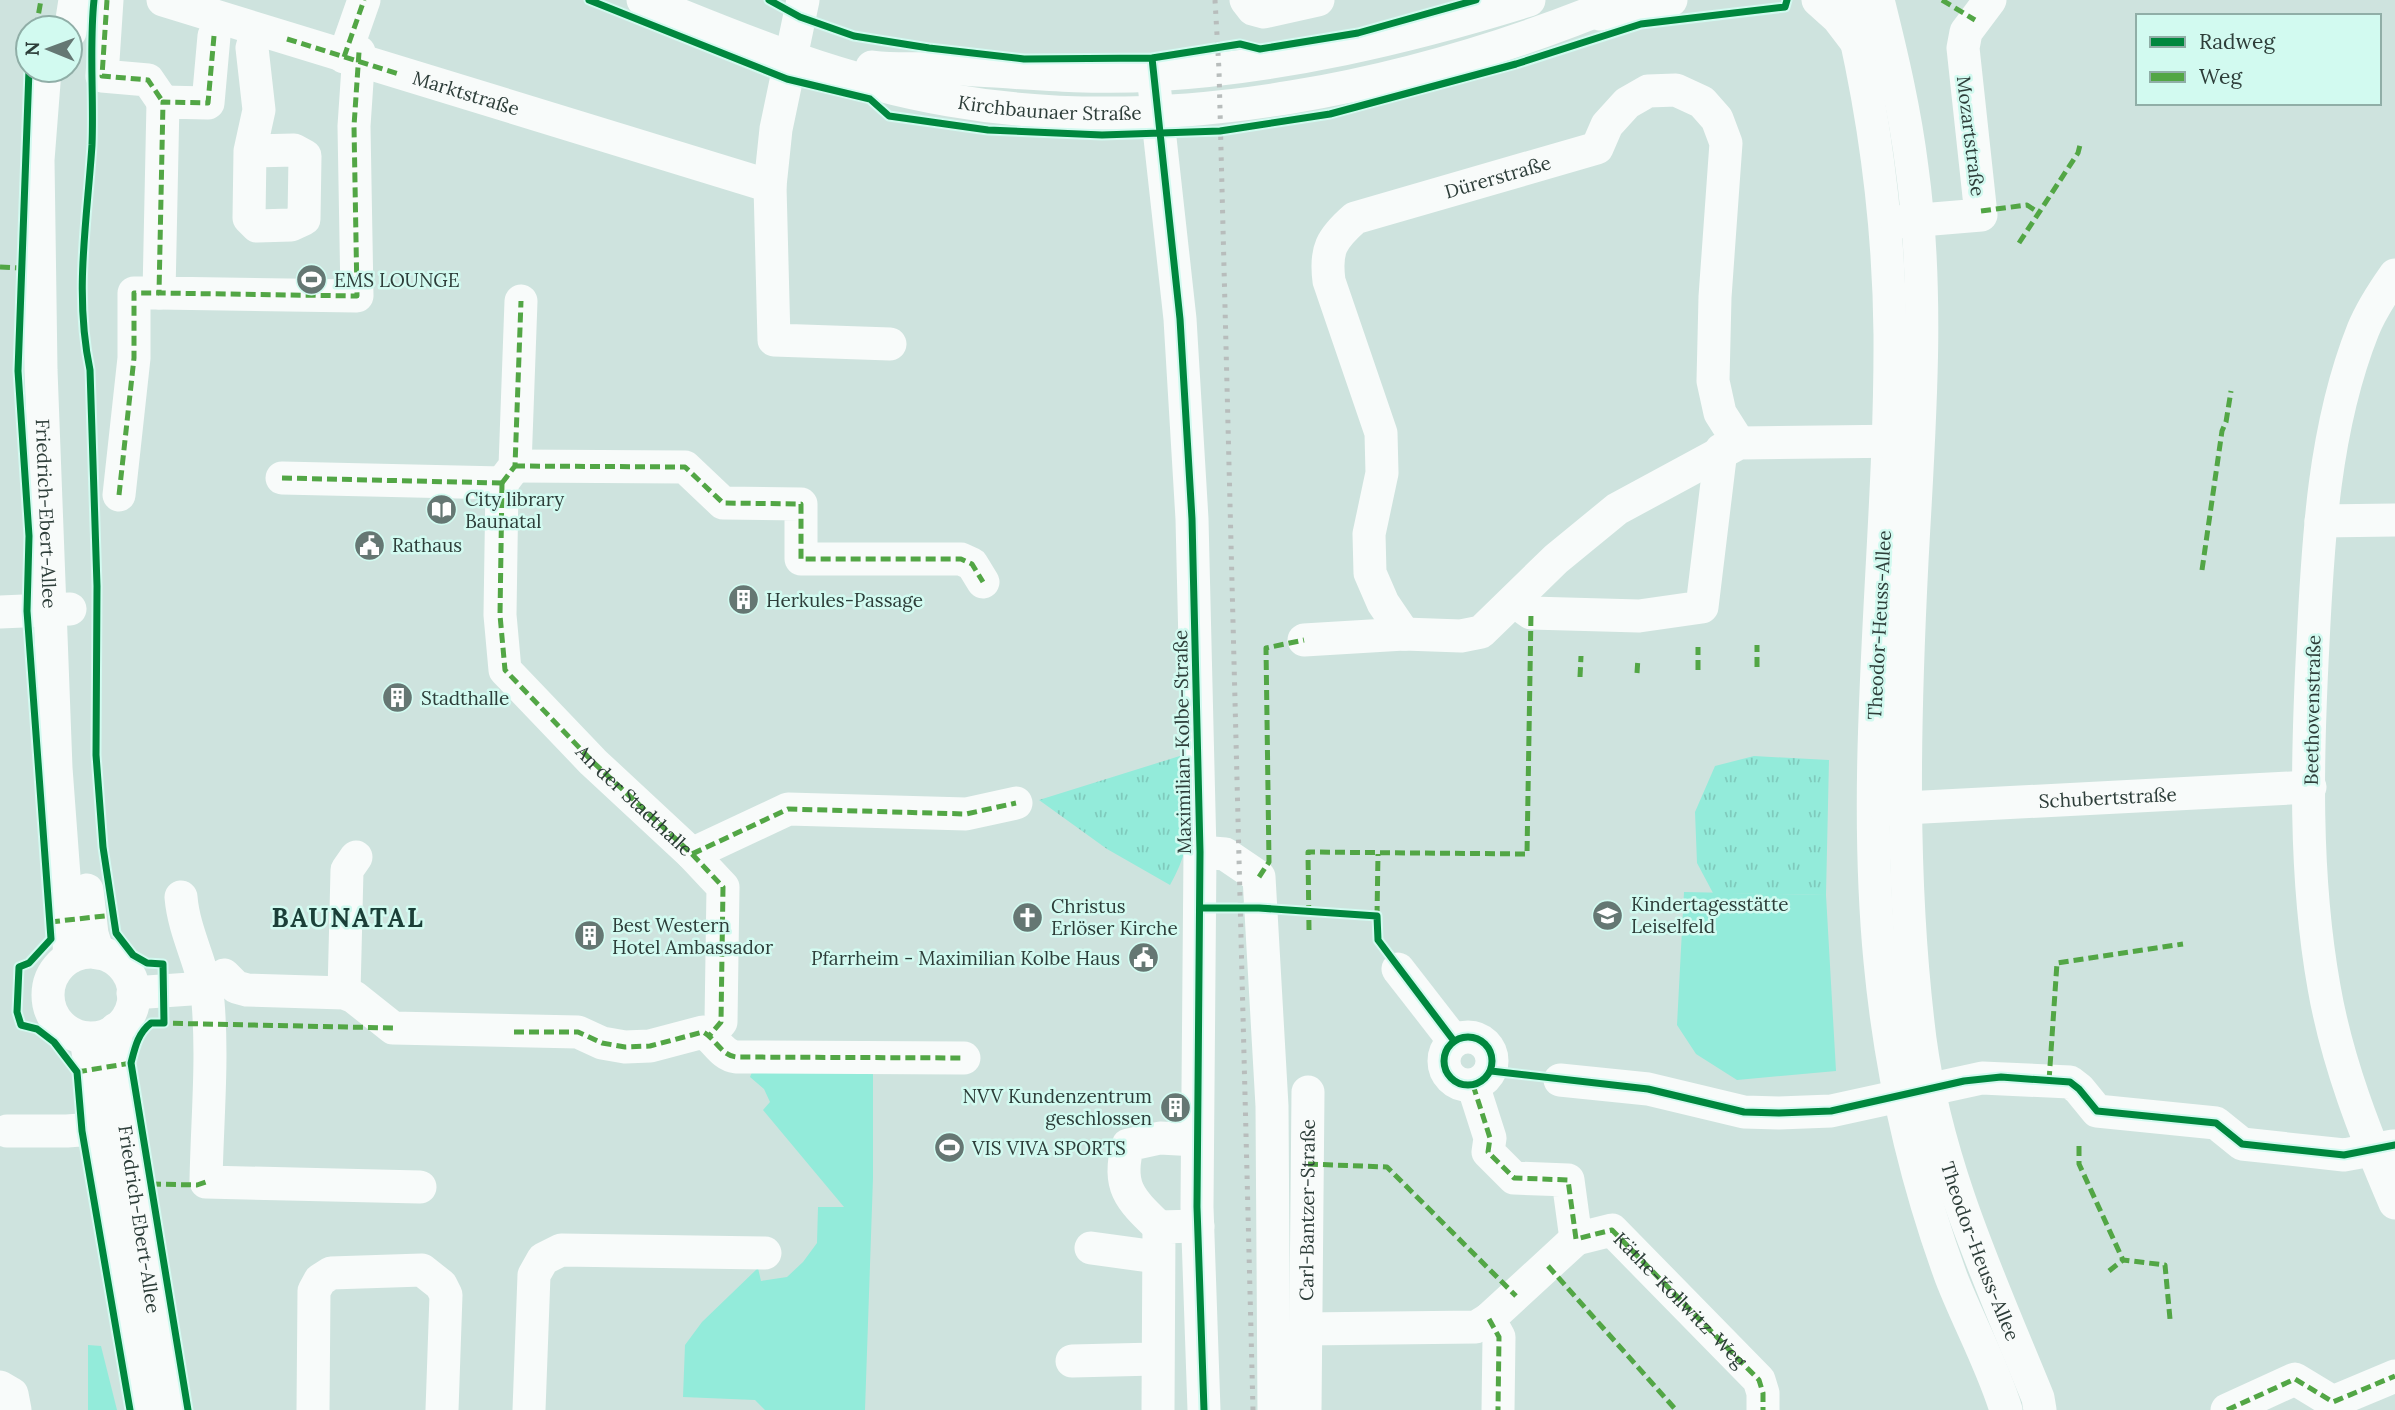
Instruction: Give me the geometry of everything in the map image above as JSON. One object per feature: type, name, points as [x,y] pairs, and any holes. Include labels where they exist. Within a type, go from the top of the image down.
[{"type":"street","points":[[107,0],[102,76],[148,80],[163,102],[159,293]]},
{"type":"street","points":[[119,495],[134,358],[134,293],[356,296],[354,57],[364,0]]},
{"type":"street","name":"Kirchbaunaer Straße","points":[[643,0],[793,50],[898,89],[1003,108],[1088,112],[1158,110],[1315,92],[1456,59],[1548,14],[1610,13],[1671,0]]},
{"type":"street","name":"Kirchbaunaer Straße","points":[[695,0],[793,50],[819,52],[870,67],[894,70],[961,69],[1073,77],[1153,75],[1314,56],[1444,13],[1529,0]]},
{"type":"street","points":[[803,0],[776,129],[770,187],[774,340],[890,344]]},
{"type":"street","points":[[1246,0],[1252,9],[1264,12],[1318,0]]},
{"type":"street","name":"Kirchbaunaer Straße","points":[[1587,15],[1623,0]]},
{"type":"street","points":[[1818,0],[1838,18],[1858,46]]},
{"type":"street","name":"Theodor-Heuss-Allee","points":[[1847,0],[1877,147],[1890,331],[1903,441],[1910,604],[1908,913],[1920,1042],[1915,1093],[1942,1153],[1961,1211],[2038,1398],[2040,1410]]},
{"type":"street","name":"Theodor-Heuss-Allee","points":[[1878,0],[1899,82],[1917,220],[1922,322],[1903,441],[1873,809],[1880,960],[1915,1093],[1933,1223],[2006,1410]]},
{"type":"street","name":"Mozartstraße","points":[[1917,220],[1981,215],[1963,48],[1966,32],[1990,0]]},
{"type":"street","name":"Marktstraße","points":[[171,3],[272,35],[354,57],[399,74],[770,187]]},
{"type":"street","points":[[1444,13],[1456,59]]},
{"type":"street","points":[[250,151],[259,110],[253,48],[272,35]]},
{"type":"street","points":[[163,102],[208,103],[214,36]]},
{"type":"street","name":"Maximilian-Kolbe-Straße","points":[[1153,75],[1189,445],[1200,852],[1197,1140],[1205,1410]]},
{"type":"street","name":"Friedrich-Ebert-Allee","points":[[44,84],[38,160],[38,247],[61,609],[89,917],[84,955]]},
{"type":"street","name":"Friedrich-Ebert-Allee","points":[[61,609],[57,159],[63,84]]},
{"type":"street","name":"Dürerstraße","points":[[1404,634],[1383,603],[1370,573],[1369,534],[1382,473],[1381,433],[1329,281],[1326,259],[1336,234],[1355,218],[1597,148],[1607,125],[1627,103],[1648,91],[1676,90],[1702,102],[1717,119],[1726,143],[1715,297],[1713,381],[1730,447]]},
{"type":"street","points":[[1884,222],[1917,220]]},
{"type":"street","name":"Beethovenstraße","points":[[2395,275],[2364,328],[2352,360],[2334,433],[2321,521],[2309,717],[2314,902],[2323,985],[2355,1107],[2384,1148],[2395,1203]]},
{"type":"street","name":"An der Stadthalle","points":[[522,301],[500,615],[505,670],[593,762],[692,854],[788,809],[966,814],[1017,803]]},
{"type":"street","points":[[1304,640],[1404,634],[1461,636],[1480,632],[1556,559],[1627,502],[1730,447],[1903,441]]},
{"type":"street","points":[[1514,601],[1531,613],[1639,617],[1702,607],[1730,447]]},
{"type":"street","points":[[282,478],[508,474],[685,467],[723,503],[801,504],[800,559],[961,559],[972,564],[983,582]]},
{"type":"street","points":[[2321,521],[2395,520]]},
{"type":"street","points":[[0,612],[61,609]]},
{"type":"street","name":"Schubertstraße","points":[[1907,809],[2310,787]]},
{"type":"street","points":[[1873,809],[1907,809]]},
{"type":"street","points":[[1200,852],[1225,854],[1259,877],[1272,1106],[1274,1410]]},
{"type":"street","points":[[692,854],[723,887],[721,1022],[709,1035]]},
{"type":"street","points":[[356,857],[347,870],[369,1000],[393,1028],[578,1032],[602,1043],[625,1047],[650,1046],[694,1033],[709,1035],[723,1052],[736,1057],[964,1058]]},
{"type":"street","points":[[181,897],[183,918],[196,950],[205,988],[206,1182],[420,1187]]},
{"type":"street","points":[[101,1034],[69,1032],[56,1021],[49,1005],[50,982],[54,972],[84,955],[119,961],[131,979],[133,993],[205,988],[224,975],[236,987],[247,990],[369,1000]]},
{"type":"street","points":[[1398,969],[1454,1041],[1445,1054],[1445,1070],[1459,1084],[1473,1086],[1490,1138],[1488,1152],[1514,1178],[1568,1180],[1572,1243]]},
{"type":"street","name":"Friedrich-Ebert-Allee","points":[[133,993],[130,1013],[101,1034],[116,1066],[112,1127],[144,1410]]},
{"type":"street","points":[[1560,1080],[1648,1089],[1744,1112],[1831,1111],[1982,1077],[2070,1082],[2097,1111],[2216,1123],[2242,1144],[2344,1156],[2384,1148]]},
{"type":"street","name":"Carl-Bantzer-Straße","points":[[1305,1410],[1308,1092]]},
{"type":"street","points":[[7,1130],[112,1127]]},
{"type":"street","name":"Friedrich-Ebert-Allee","points":[[112,1127],[169,1410]]},
{"type":"street","points":[[1158,1410],[1158,1242],[1129,1198],[1122,1166],[1128,1146],[1160,1138],[1197,1140]]},
{"type":"street","points":[[1091,1248],[1158,1242],[1198,1226]]},
{"type":"street","name":"Käthe-Kollwitz-Weg","points":[[1572,1243],[1612,1230],[1759,1380],[1763,1393],[1763,1410]]},
{"type":"street","name":"Carl-Bantzer-Straße","points":[[1304,1329],[1461,1329],[1489,1320],[1572,1243]]},
{"type":"street","points":[[529,1410],[534,1275],[543,1259],[561,1250],[765,1253]]},
{"type":"street","points":[[313,1410],[313,1291],[320,1280],[331,1273],[422,1270],[441,1285],[446,1295],[443,1410]]},
{"type":"street","points":[[1489,1320],[1499,1337],[1498,1410]]},
{"type":"street","points":[[1072,1361],[1156,1359]]},
{"type":"street","points":[[2227,1410],[2295,1379],[2333,1402],[2395,1376]]},
{"type":"street","points":[[0,1387],[12,1394],[15,1410]]},
{"type":"green space","points":[[1183,755],[1189,806],[1188,837],[1179,868],[1170,885],[1107,849],[1039,800]]},
{"type":"green space","points":[[1754,756],[1829,760],[1826,895],[1713,893],[1697,863],[1695,812],[1715,766]]},
{"type":"green space","points":[[1684,892],[1826,895],[1836,1071],[1737,1080],[1696,1054],[1677,1025]]},
{"type":"green space","points":[[757,1060],[873,1069],[873,1178],[865,1410],[765,1410],[755,1400],[683,1397],[685,1345],[702,1322],[758,1268],[761,1281],[787,1277],[817,1243],[818,1207],[844,1207],[763,1110],[770,1102],[764,1089],[750,1077]]},
{"type":"green space","points":[[88,1345],[101,1346],[117,1410],[88,1410]]},
{"type":"railway","points":[[1215,0],[1219,70],[1253,1410]]},
{"type":"marked path","points":[[38,14],[41,0]]},
{"type":"marked path","points":[[107,0],[102,76],[148,80],[163,102]]},
{"type":"marked path","points":[[344,57],[364,0]]},
{"type":"marked path","points":[[1942,0],[1975,20]]},
{"type":"marked path","points":[[214,36],[208,103],[163,102],[159,293],[357,296],[354,126],[359,52]]},
{"type":"marked path","points":[[287,39],[399,74]]},
{"type":"marked path","points":[[2019,243],[2078,153],[2081,141]]},
{"type":"marked path","points":[[1981,211],[2027,205],[2039,213]]},
{"type":"marked path","points":[[0,267],[21,268]]},
{"type":"marked path","points":[[119,495],[134,358],[134,293],[159,293]]},
{"type":"marked path","points":[[502,483],[515,466],[521,301]]},
{"type":"marked path","points":[[2202,570],[2222,431],[2231,391]]},
{"type":"marked path","points":[[515,466],[685,467],[723,503],[801,504],[801,559],[961,559],[972,564],[983,582]]},
{"type":"marked path","points":[[282,478],[502,483]]},
{"type":"marked path","points":[[502,483],[500,615],[505,670],[593,762],[692,854],[788,809],[966,814],[1016,803]]},
{"type":"marked path","points":[[1309,930],[1308,852],[1527,854],[1531,613]]},
{"type":"marked path","points":[[1259,877],[1269,862],[1266,648],[1304,640]]},
{"type":"marked path","points":[[1757,645],[1757,667]]},
{"type":"marked path","points":[[1698,647],[1698,670]]},
{"type":"marked path","points":[[1580,677],[1581,656]]},
{"type":"marked path","points":[[1637,673],[1638,658]]},
{"type":"marked path","points":[[692,854],[723,887],[721,1022],[709,1036]]},
{"type":"marked path","points":[[1377,916],[1378,854]]},
{"type":"marked path","points":[[50,922],[113,915],[114,921]]},
{"type":"marked path","points":[[2049,1081],[2057,963],[2183,944]]},
{"type":"marked path","points":[[158,1023],[393,1028]]},
{"type":"marked path","points":[[514,1032],[578,1032],[602,1043],[625,1047],[650,1046],[703,1032],[726,1053],[736,1057],[964,1058]]},
{"type":"marked path","points":[[77,1072],[131,1063],[132,1059]]},
{"type":"marked path","points":[[1473,1085],[1490,1138],[1488,1152],[1514,1178],[1568,1180],[1576,1239],[1612,1230],[1759,1380],[1763,1393],[1763,1410]]},
{"type":"marked path","points":[[2079,1146],[2079,1164],[2123,1260],[2165,1265],[2170,1319]]},
{"type":"marked path","points":[[1308,1164],[1387,1167],[1516,1296]]},
{"type":"marked path","points":[[151,1184],[197,1185],[206,1182]]},
{"type":"marked path","points":[[2109,1271],[2123,1260]]},
{"type":"marked path","points":[[1548,1266],[1676,1410]]},
{"type":"marked path","points":[[1489,1319],[1499,1337],[1498,1410]]},
{"type":"marked path","points":[[2227,1410],[2295,1379],[2333,1402],[2395,1376]]},
{"type":"cycle path","points":[[94,0],[92,145],[82,285],[85,342],[90,370],[97,586],[96,755],[103,847],[116,933],[133,955],[147,963],[163,964],[164,1023],[151,1023],[143,1031],[131,1063],[188,1410]]},
{"type":"cycle path","points":[[589,0],[787,79],[870,99],[889,116],[988,130],[1102,135],[1220,131],[1330,114],[1516,64],[1641,24],[1785,7],[1787,0]]},
{"type":"cycle path","points":[[769,0],[800,17],[854,36],[1024,59],[1152,58],[1240,44],[1260,49],[1358,33],[1476,0]]},
{"type":"cycle path","points":[[1152,58],[1180,319],[1192,519],[1200,852],[1197,1207],[1204,1410]]},
{"type":"cycle path","points":[[28,84],[18,371],[29,536],[27,611],[51,939],[29,963],[19,967],[17,1012],[21,1025],[37,1029],[54,1042],[77,1072],[82,1131],[130,1410]]},
{"type":"cycle path","points":[[1200,908],[1259,908],[1377,916],[1378,940],[1454,1041]]},
{"type":"cycle path","points":[[1468,1037],[1485,1044],[1492,1061],[1485,1078],[1468,1085],[1451,1078],[1444,1061],[1451,1044],[1468,1037]]},
{"type":"cycle path","points":[[1491,1071],[1648,1089],[1744,1112],[1779,1113],[1831,1111],[1964,1081],[2001,1077],[2070,1082],[2097,1111],[2216,1123],[2242,1144],[2344,1155],[2395,1145]]},
{"type":"place","name":"EMS LOUNGE","points":[[311,280]]},
{"type":"place","name":"City library Baunatal","points":[[442,510]]},
{"type":"place","name":"Rathaus","points":[[369,545]]},
{"type":"place","name":"Herkules-Passage","points":[[743,600]]},
{"type":"place","name":"Stadthalle","points":[[398,698]]},
{"type":"place","name":"Kindertagesstätte Leiselfeld","points":[[1608,915]]},
{"type":"place","name":"Christus Erlöser Kirche","points":[[1028,917]]},
{"type":"place","name":"Best Western Hotel Ambassador","points":[[589,936]]},
{"type":"place","name":"Pfarrheim - Maximilian Kolbe Haus","points":[[1143,958]]},
{"type":"place","name":"NVV Kundenzentrum geschlossen","points":[[1175,1107]]},
{"type":"place","name":"VIS VIVA SPORTS","points":[[949,1148]]},
{"type":"district","name":"BAUNATAL","points":[[348,918]]}]
